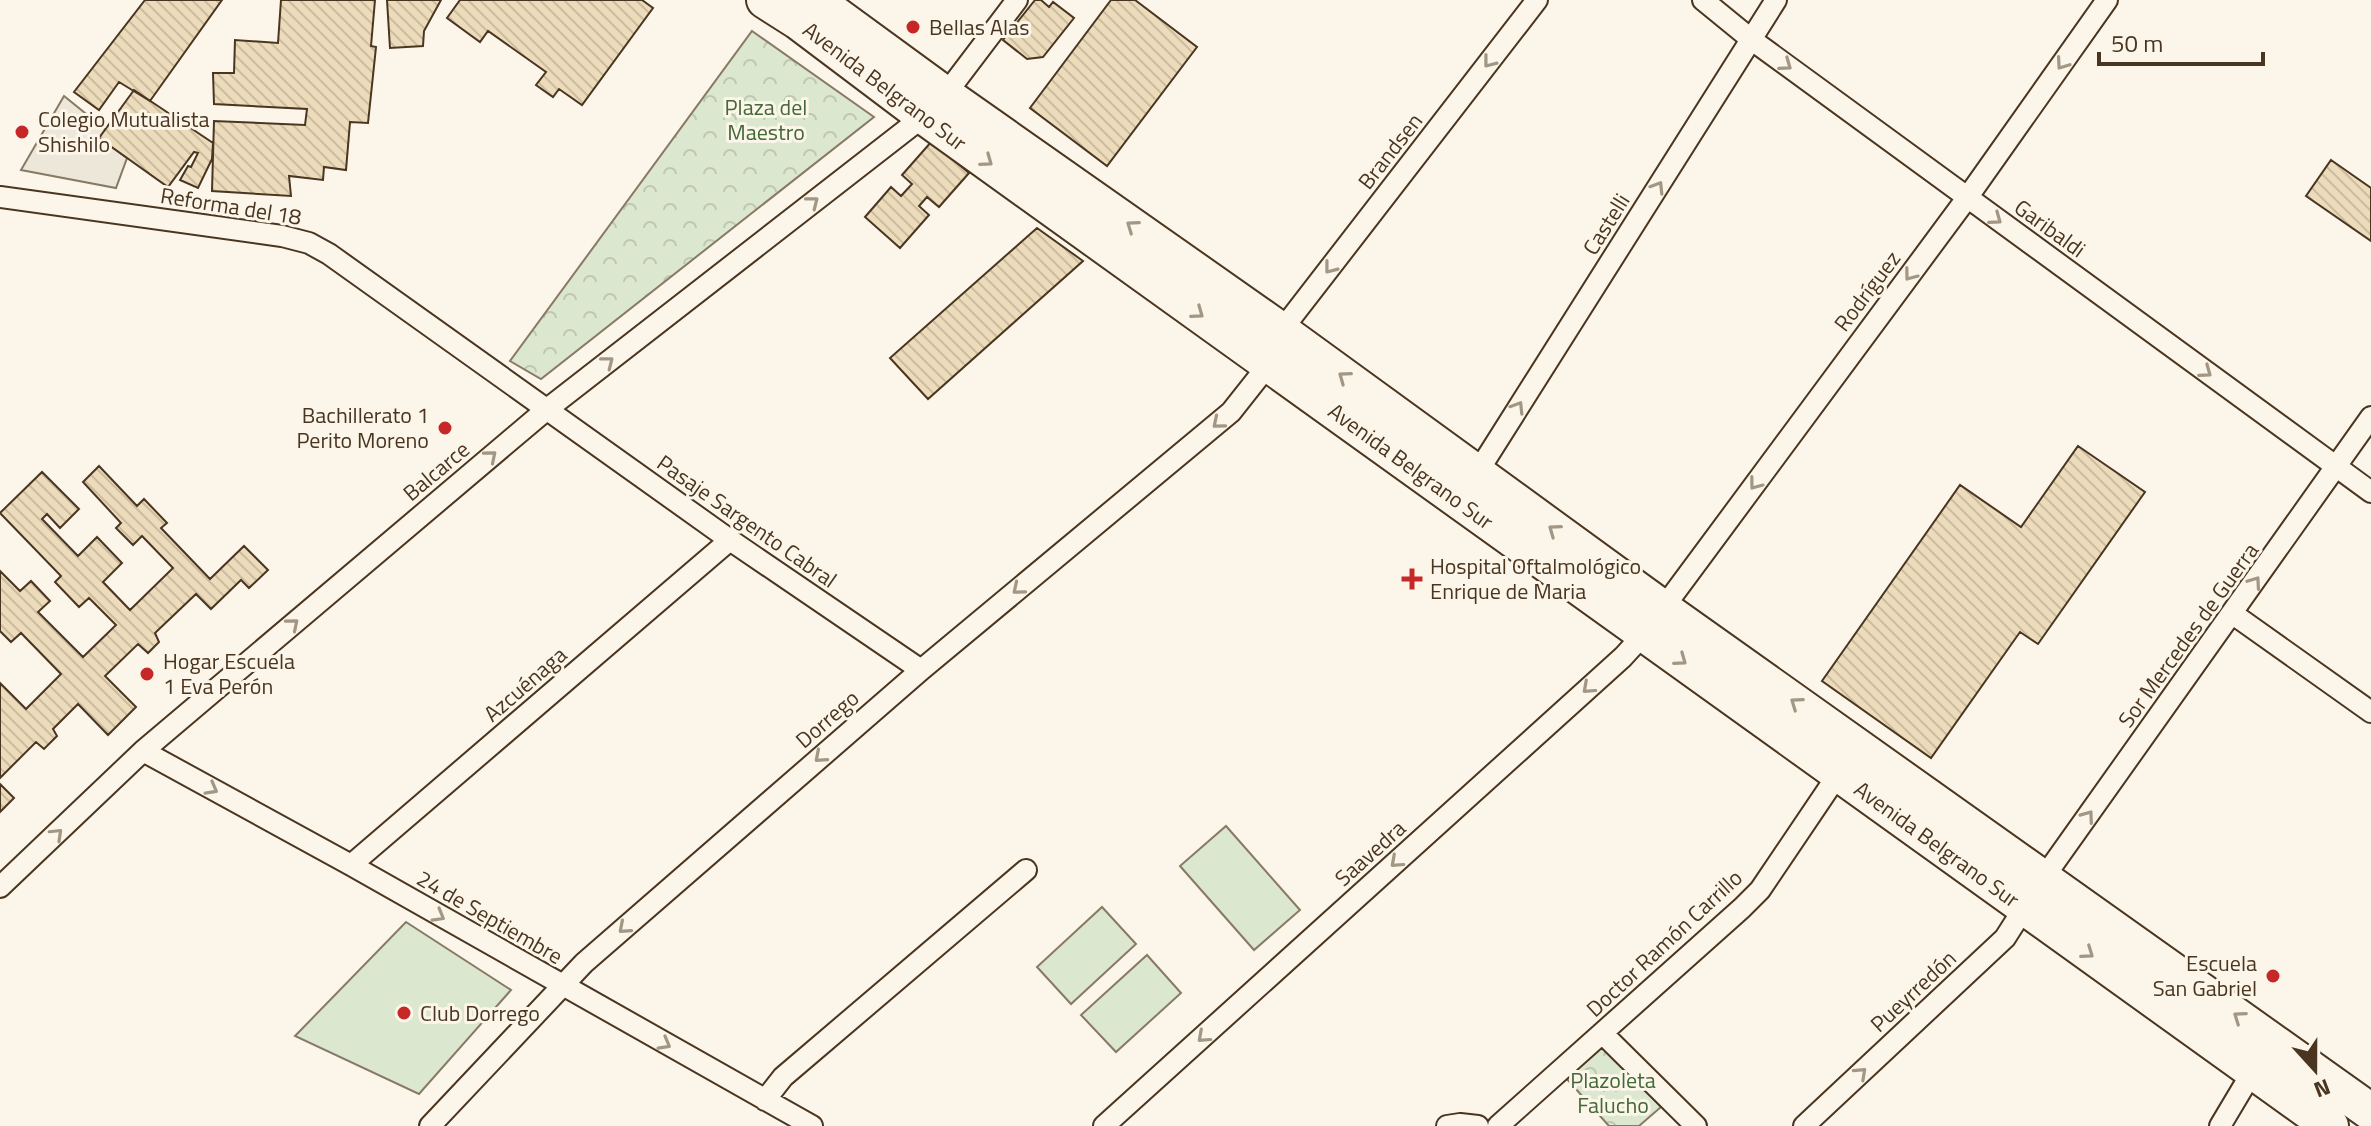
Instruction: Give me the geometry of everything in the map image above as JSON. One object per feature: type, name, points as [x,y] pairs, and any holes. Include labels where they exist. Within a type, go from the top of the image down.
[{"type":"highway","name":"Avenida Belgrano Sur","points":[[765,0],[934,105],[1654,621],[1860,747],[2033,894],[2253,1071],[2330,1126]]},
{"type":"highway","name":"Avenida Belgrano Sur","points":[[815,0],[934,105]]},
{"type":"highway","name":"Avenida Belgrano Sur","points":[[1275,348],[1477,473],[1839,773],[2272,1041],[2371,1112]]},
{"type":"street","name":"Balcarce","points":[[0,887],[143,751],[546,410],[934,105],[1017,0]]},
{"type":"street","name":"Brandsen","points":[[1275,348],[1537,0]]},
{"type":"street","name":"Garibaldi","points":[[1703,0],[1752,40],[2371,492]]},
{"type":"street","name":"Castelli","points":[[1477,473],[1776,0]]},
{"type":"street","name":"Rodríguez","points":[[1654,621],[1967,198],[2107,0]]},
{"type":"street","name":"Reforma del 18","points":[[0,197],[282,236],[309,243],[329,254],[546,410]]},
{"type":"street","name":"Dorrego","points":[[430,1126],[584,963],[921,670],[1231,412],[1247,395],[1275,348]]},
{"type":"street","name":"Pasaje Sargento Cabral","points":[[546,410],[921,670]]},
{"type":"street","name":"Sor Mercedes de Guerra","points":[[2033,894],[2371,417]]},
{"type":"street","name":"Azcuénaga","points":[[351,865],[730,540]]},
{"type":"street","points":[[2233,614],[2371,712]]},
{"type":"street","name":"Saavedra","points":[[1104,1126],[1623,657],[1654,621]]},
{"type":"street","name":"24 de Septiembre","points":[[143,751],[765,1100],[797,1123]]},
{"type":"street","name":"Doctor Ramón Carrillo","points":[[1498,1126],[1760,890],[1839,773]]},
{"type":"street","points":[[765,1100],[783,1077],[1026,870]]},
{"type":"street","name":"Pueyrredón","points":[[1804,1126],[2005,938],[2033,894]]},
{"type":"street","points":[[1602,1033],[1696,1126]]},
{"type":"street","points":[[2220,1126],[2272,1041]]},
{"type":"street","points":[[1447,1126],[1478,1126]]},
{"type":"green space","name":"Plaza del Maestro","points":[[752,31],[874,117],[541,379],[510,361]]},
{"type":"green space","points":[[1226,826],[1300,910],[1254,950],[1180,866]]},
{"type":"green space","points":[[1102,907],[1136,944],[1071,1004],[1037,967]]},
{"type":"green space","name":"Club Dorrego","points":[[406,922],[511,990],[419,1094],[295,1036]]},
{"type":"green space","points":[[1147,955],[1181,993],[1116,1052],[1081,1015]]},
{"type":"green space","name":"Plazoleta Falucho","points":[[1604,1044],[1661,1107],[1639,1126],[1609,1126],[1566,1078]]},
{"type":"shaded area","points":[[64,96],[106,130],[100,138],[127,158],[116,188],[21,170]]},
{"type":"building","points":[[145,0],[222,0],[150,101],[119,82],[99,110],[74,92]]},
{"type":"building","points":[[281,0],[375,0],[371,46],[376,47],[368,123],[350,122],[346,170],[324,167],[323,180],[289,176],[291,196],[212,191],[214,121],[305,125],[307,109],[214,104],[213,73],[234,73],[235,40],[278,43]]},
{"type":"building","points":[[387,0],[441,0],[424,31],[423,46],[390,48]]},
{"type":"building","points":[[460,0],[642,0],[653,8],[582,105],[559,89],[553,97],[536,85],[546,72],[488,31],[480,42],[447,18]]},
{"type":"building","points":[[1035,0],[1041,0],[1049,7],[1053,2],[1074,18],[1043,57],[1027,59],[1003,40]]},
{"type":"building","points":[[1111,0],[1135,0],[1197,47],[1107,166],[1030,108]]},
{"type":"building","points":[[134,90],[213,143],[212,159],[198,188],[180,180],[198,153],[194,152],[168,187],[99,138]]},
{"type":"building","points":[[932,141],[969,173],[939,207],[927,197],[919,206],[929,215],[900,248],[865,217],[891,187],[901,196],[912,184],[902,175]]},
{"type":"building","points":[[2331,160],[2371,188],[2371,241],[2306,196]]},
{"type":"building","points":[[1037,228],[1083,261],[928,399],[890,358]]},
{"type":"building","points":[[2078,446],[2145,492],[2038,644],[2020,632],[1931,758],[1822,681],[1960,485],[2021,527]]},
{"type":"building","points":[[99,466],[137,506],[144,499],[167,523],[161,528],[210,579],[244,546],[268,570],[249,588],[241,580],[211,609],[196,594],[155,633],[159,642],[148,653],[138,644],[105,676],[136,707],[108,735],[78,704],[53,729],[57,736],[44,749],[36,742],[0,778],[0,683],[26,709],[61,674],[21,633],[11,642],[0,631],[0,571],[20,591],[31,581],[50,601],[38,612],[83,657],[116,625],[89,598],[79,607],[55,582],[61,576],[0,513],[42,472],[79,509],[60,528],[47,514],[42,519],[78,556],[97,537],[122,563],[103,582],[130,610],[173,568],[142,536],[133,545],[116,528],[121,523],[83,482]]},
{"type":"building","points":[[0,784],[14,798],[0,812]]},
{"type":"place","name":"Bellas Alas","points":[[913,27]]},
{"type":"place","name":"Colegio Mutualista Shishilo","points":[[22,132]]},
{"type":"place","name":"Bachillerato 1 Perito Moreno","points":[[445,428]]},
{"type":"place","name":"Hospital Oftalmológico Enrique de Maria","points":[[1412,579]]},
{"type":"place","name":"Hogar Escuela 1 Eva Perón","points":[[147,674]]},
{"type":"place","name":"Escuela San Gabriel","points":[[2273,976]]},
{"type":"place","name":"Club Dorrego","points":[[404,1013]]}]
